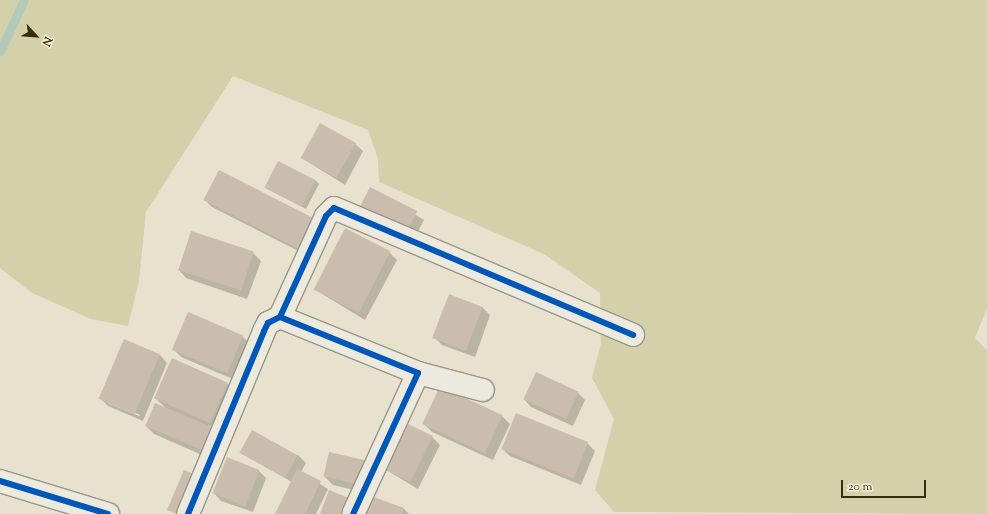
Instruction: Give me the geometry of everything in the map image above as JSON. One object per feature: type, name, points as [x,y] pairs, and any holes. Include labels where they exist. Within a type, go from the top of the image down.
[{"type":"street","points":[[188,514],[264,331],[268,323],[280,318],[326,216],[334,208],[633,335]]},
{"type":"street","points":[[280,318],[418,373],[483,390]]},
{"type":"street","points":[[353,514],[418,373]]},
{"type":"street","points":[[0,481],[108,514]]},
{"type":"shaded area","points":[[0,0],[987,0],[987,308],[975,338],[987,350],[987,514],[614,512],[595,490],[614,419],[592,378],[601,343],[600,293],[544,254],[379,182],[378,159],[368,130],[233,76],[146,212],[139,281],[128,326],[91,319],[32,293],[0,268]]},
{"type":"building","points":[[320,123],[356,143],[336,178],[301,158]]},
{"type":"building","points":[[278,161],[315,180],[302,207],[264,188]]},
{"type":"building","points":[[219,170],[317,220],[302,250],[204,200]]},
{"type":"building","points":[[370,187],[417,211],[406,233],[359,209]]},
{"type":"building","points":[[345,228],[390,251],[359,313],[314,289]]},
{"type":"building","points":[[191,231],[254,251],[241,290],[178,270]]},
{"type":"building","points":[[449,294],[483,307],[466,351],[432,338]]},
{"type":"building","points":[[188,312],[243,335],[227,373],[172,350]]},
{"type":"building","points":[[124,339],[160,354],[135,414],[99,399]]},
{"type":"building","points":[[172,358],[228,383],[210,423],[154,398]]},
{"type":"building","points":[[536,372],[579,392],[566,419],[523,399]]},
{"type":"building","points":[[440,386],[503,415],[485,453],[422,424]]},
{"type":"building","points":[[155,403],[212,427],[202,450],[145,426]]},
{"type":"building","points":[[516,413],[588,442],[574,478],[501,449]]},
{"type":"building","points":[[404,422],[433,436],[410,482],[382,468]]},
{"type":"building","points":[[252,430],[297,455],[285,478],[239,453]]},
{"type":"building","points":[[329,452],[365,460],[359,485],[323,476]]},
{"type":"building","points":[[227,457],[259,470],[245,506],[212,493]]},
{"type":"building","points":[[297,469],[321,481],[305,514],[275,514]]},
{"type":"building","points":[[184,470],[201,477],[177,514],[167,510]]},
{"type":"building","points":[[329,490],[351,499],[345,514],[320,514]]},
{"type":"building","points":[[368,495],[404,508],[402,514],[361,514]]},
{"type":"waterway","points":[[0,51],[24,0]]},
{"type":"cycle path","points":[[280,317],[326,216],[334,208],[633,335]]},
{"type":"cycle path","points":[[188,514],[264,331],[268,323],[280,317],[418,373],[353,514]]},
{"type":"cycle path","points":[[0,481],[108,514]]}]
